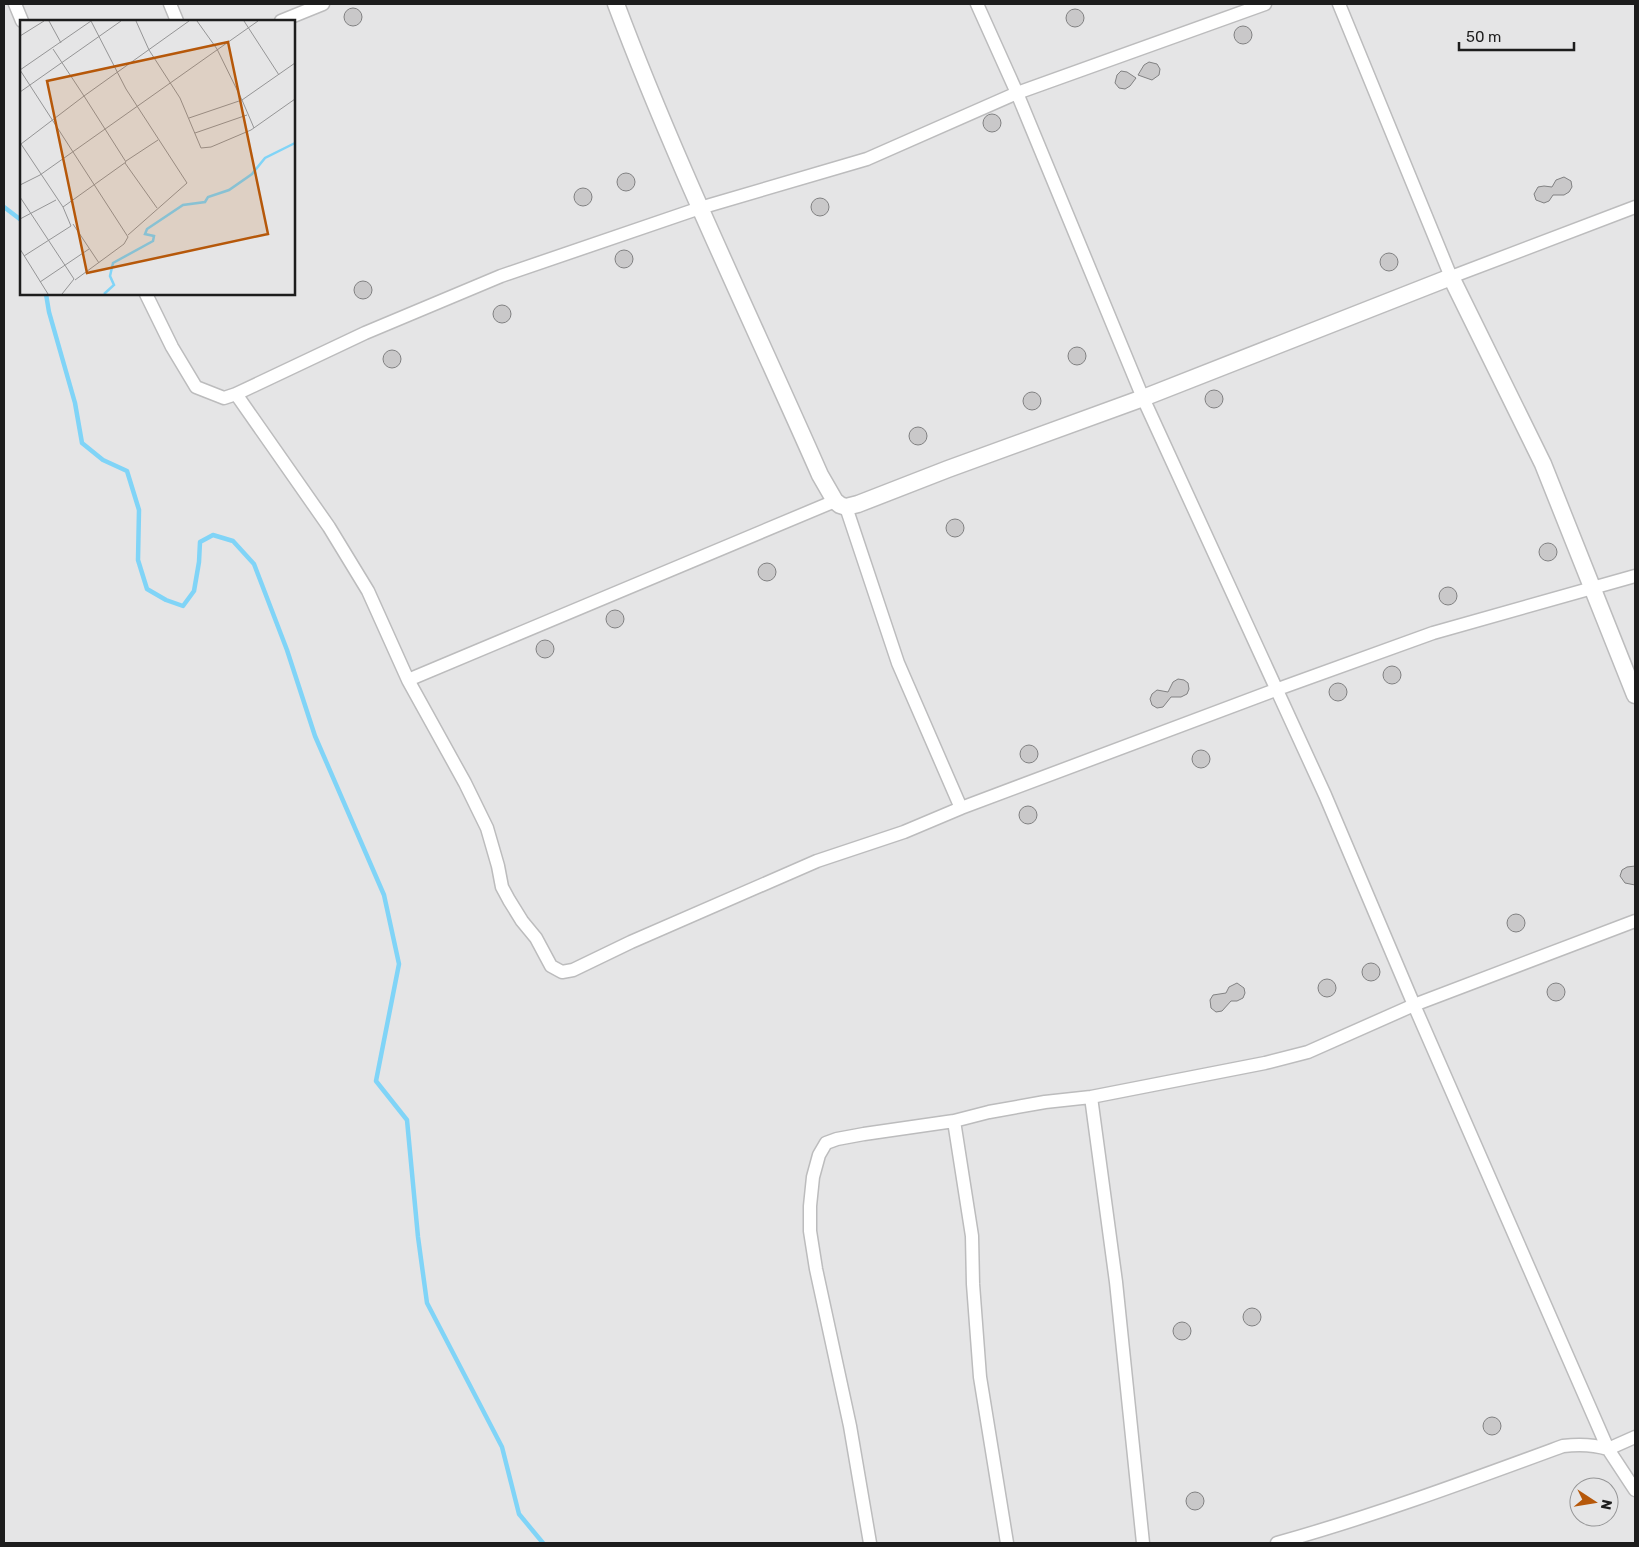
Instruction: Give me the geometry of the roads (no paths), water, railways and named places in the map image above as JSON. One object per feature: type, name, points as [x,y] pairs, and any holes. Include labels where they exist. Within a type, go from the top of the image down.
[{"type":"street","points":[[15,4],[22,20]]},
{"type":"street","points":[[170,4],[177,20]]},
{"type":"street","points":[[283,20],[323,4]]},
{"type":"street","points":[[616,4],[700,208],[820,475],[840,504],[898,663],[961,808]]},
{"type":"street","points":[[977,4],[1017,93],[1143,398],[1325,795],[1414,1005],[1608,1449],[1635,1490]]},
{"type":"street","points":[[146,295],[172,347],[196,388],[224,398],[365,333],[501,276],[700,208],[867,158],[1017,93],[1265,4]]},
{"type":"street","points":[[1339,4],[1451,277],[1543,464],[1635,695]]},
{"type":"street","points":[[408,680],[840,504],[868,500],[1143,398],[1635,207]]},
{"type":"street","points":[[236,394],[329,527],[368,591],[408,680],[465,783],[487,828],[502,887],[522,921],[536,938],[551,966],[562,972],[573,970],[631,942],[817,861],[904,832],[961,808],[1278,689],[1433,633],[1635,576]]},
{"type":"street","points":[[870,1543],[850,1426],[816,1269],[810,1231],[813,1176],[819,1155],[826,1144],[838,1139],[954,1121],[989,1112],[1091,1097],[1265,1063],[1308,1052],[1414,1005],[1635,921]]},
{"type":"street","points":[[1091,1097],[1116,1282],[1143,1543]]},
{"type":"street","points":[[954,1121],[972,1236],[973,1284],[980,1377],[1007,1543]]},
{"type":"street","points":[[1277,1543],[1338,1526],[1460,1485],[1563,1446],[1593,1444],[1608,1449],[1635,1437]]},
{"type":"waterway","points":[[4,207],[20,219]]},
{"type":"waterway","points":[[46,295],[49,312],[75,403],[82,443],[103,460],[127,471],[139,510],[138,560],[147,589],[166,600],[183,606],[194,591],[200,542],[213,535],[233,541],[254,564],[287,650],[315,736],[384,895],[399,964],[376,1081],[407,1120],[418,1237],[427,1303],[502,1447],[519,1514],[543,1543]]}]
